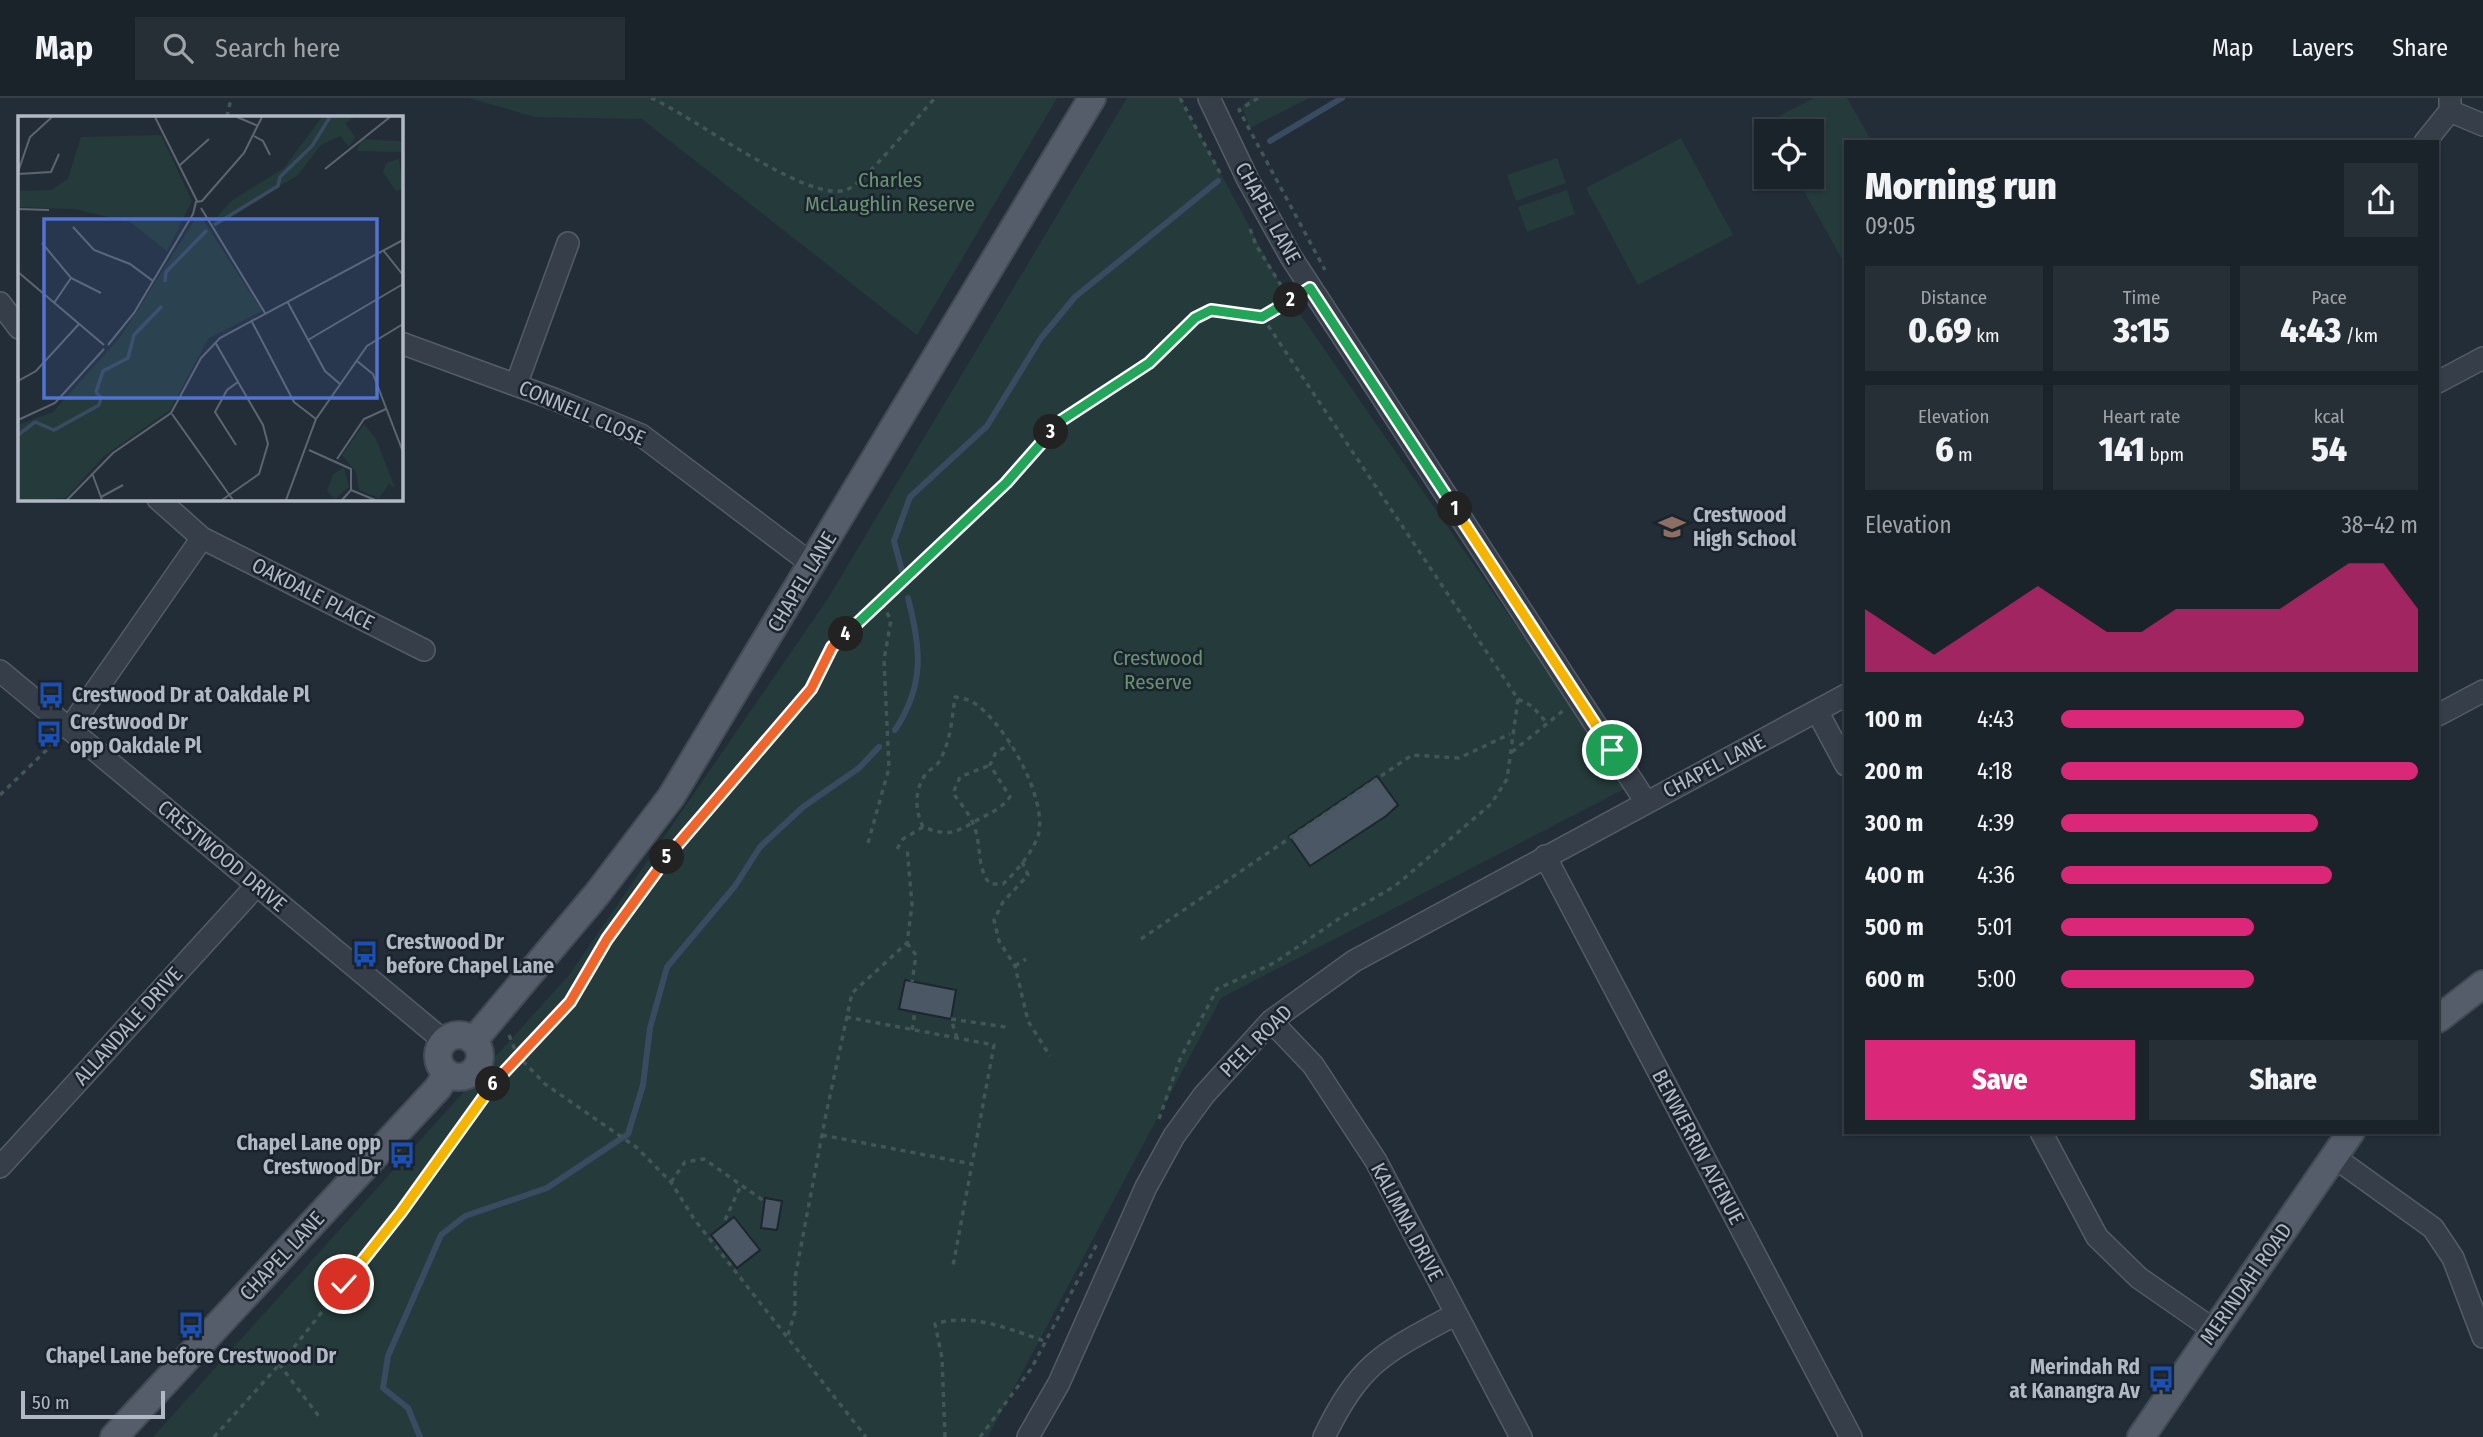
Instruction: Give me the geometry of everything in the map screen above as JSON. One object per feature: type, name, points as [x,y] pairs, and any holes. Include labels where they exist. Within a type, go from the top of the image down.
[{"type":"main road","name":"CHAPEL LANE","points":[[474,1040],[597,894],[671,797],[1092,98]]},
{"type":"main road","points":[[2439,1017],[2483,984]]},
{"type":"main road","points":[[458,1034],[474,1040],[480,1052],[476,1069],[464,1076],[447,1073],[438,1058],[443,1041],[458,1034]]},
{"type":"main road","name":"CHAPEL LANE","points":[[114,1437],[438,1088],[447,1073]]},
{"type":"main road","name":"MERINDAH ROAD","points":[[2141,1437],[2350,1134]]},
{"type":"street","name":"CHAPEL LANE","points":[[1209,98],[1248,180],[1310,288],[1646,802],[1844,696]]},
{"type":"street","points":[[2426,140],[2450,104],[2483,125]]},
{"type":"street","points":[[516,385],[568,243]]},
{"type":"street","points":[[0,303],[18,327]]},
{"type":"street","name":"CONNELL CLOSE","points":[[402,343],[641,435],[813,565]]},
{"type":"street","points":[[2439,381],[2483,358]]},
{"type":"street","name":"OAKDALE PLACE","points":[[159,500],[202,538],[424,650]]},
{"type":"street","points":[[69,729],[202,538]]},
{"type":"street","name":"CRESTWOOD DRIVE","points":[[0,671],[443,1041]]},
{"type":"street","points":[[2439,714],[2483,691]]},
{"type":"street","points":[[1817,711],[1844,761]]},
{"type":"street","name":"PEEL ROAD","points":[[1028,1437],[1059,1383],[1146,1187],[1174,1136],[1204,1095],[1271,1021],[1354,961],[1646,802]]},
{"type":"street","name":"BENWERRIN AVENUE","points":[[1545,856],[1852,1437]]},
{"type":"street","name":"ALLANDALE DRIVE","points":[[0,1167],[257,885]]},
{"type":"street","name":"KALIMNA DRIVE","points":[[1271,1021],[1312,1065],[1354,1124],[1521,1437]]},
{"type":"street","points":[[2042,1134],[2097,1237],[2139,1278],[2214,1330]]},
{"type":"street","points":[[2334,1157],[2433,1227],[2453,1258],[2483,1337]]},
{"type":"street","points":[[1324,1437],[1342,1400],[1362,1373],[1386,1351],[1456,1314]]},
{"type":"path","points":[[228,116],[232,98]]},
{"type":"path","points":[[650,98],[690,117],[796,180],[822,191],[836,191],[855,185],[935,98]]},
{"type":"path","points":[[214,1437],[279,1364],[401,1212],[479,1100],[517,1055],[570,1002],[607,939],[673,848],[811,689],[832,647],[882,604],[1006,483],[1062,420],[1149,363],[1195,318],[1211,310],[1262,317],[1329,275],[1239,110],[1258,98]]},
{"type":"path","points":[[1262,317],[1518,699],[1532,706],[1547,723]]},
{"type":"path","points":[[868,843],[889,768],[884,660],[891,620],[882,604]]},
{"type":"path","points":[[989,765],[1010,797],[999,811],[974,822],[962,831],[942,834],[923,827],[916,813],[916,795],[926,774],[939,763],[953,720],[955,697],[971,701],[1010,745],[1028,774],[1040,809],[1038,836],[1022,862],[1003,884],[989,884],[981,872],[981,854],[974,822],[953,793],[960,777],[989,765],[996,752],[1010,745]]},
{"type":"path","points":[[1157,1128],[1180,1059],[1217,989],[1274,963],[1422,865],[1491,804],[1507,779],[1511,733],[1518,699]]},
{"type":"path","points":[[1511,752],[1558,717],[1568,706]]},
{"type":"path","points":[[0,795],[69,729]]},
{"type":"path","points":[[1141,939],[1412,755],[1459,758],[1511,733]]},
{"type":"path","points":[[897,849],[902,839],[923,827]]},
{"type":"path","points":[[788,1335],[795,1312],[795,1278],[852,993],[907,943],[912,905],[907,847]]},
{"type":"path","points":[[1022,862],[1028,875],[1003,902],[994,920],[999,941],[1015,966],[1028,1021],[1049,1056]]},
{"type":"path","points":[[907,943],[916,956],[912,982]]},
{"type":"path","points":[[1015,966],[1026,959]]},
{"type":"path","points":[[912,1030],[915,1012]]},
{"type":"path","points":[[846,1017],[994,1045],[953,1266]]},
{"type":"path","points":[[491,1019],[509,1034],[517,1055],[545,1084],[634,1146],[671,1182],[694,1219],[866,1437]]},
{"type":"path","points":[[957,1038],[951,1019],[1006,1027]]},
{"type":"path","points":[[822,1135],[972,1164]]},
{"type":"path","points":[[671,1182],[685,1162],[704,1159],[764,1201]]},
{"type":"path","points":[[725,1220],[741,1185]]},
{"type":"path","points":[[980,1437],[1031,1369],[1099,1240]]},
{"type":"path","points":[[945,1437],[942,1358],[934,1324],[948,1319],[976,1321],[1047,1342]]},
{"type":"path","points":[[279,1364],[321,1419]]},
{"type":"green space","name":"Charles McLaughlin Reserve","points":[[469,98],[1057,98],[917,335],[642,119],[535,117]]},
{"type":"green space","name":"Crestwood Reserve","points":[[1127,98],[1180,98],[1284,291],[1628,787],[1221,998],[988,1437],[153,1437],[569,975],[827,600]]},
{"type":"green space","points":[[1251,98],[1309,98],[1250,128],[1242,106]]},
{"type":"green space","points":[[1814,98],[1847,98],[1871,140],[1844,140],[1842,259],[1803,189],[1824,189],[1824,119],[1774,119]]},
{"type":"green space","points":[[1681,138],[1733,235],[1638,285],[1586,188]]},
{"type":"green space","points":[[1557,158],[1566,183],[1516,201],[1507,175]]},
{"type":"green space","points":[[1567,190],[1575,214],[1527,232],[1518,207]]},
{"type":"building","points":[[1377,776],[1398,805],[1386,816],[1310,866],[1289,836]]},
{"type":"building","points":[[905,980],[956,990],[951,1019],[899,1009]]},
{"type":"building","points":[[765,1198],[782,1201],[777,1230],[761,1228]]},
{"type":"building","points":[[734,1217],[760,1250],[737,1268],[711,1235]]},
{"type":"waterway","points":[[1270,141],[1342,98]]},
{"type":"waterway","points":[[902,571],[894,541],[910,497],[987,426],[1041,338],[1075,297],[1218,181]]},
{"type":"waterway","points":[[895,730],[912,697],[918,666],[916,633],[908,598]]},
{"type":"waterway","points":[[420,1437],[408,1408],[383,1388],[388,1356],[441,1235],[465,1216],[547,1188],[628,1134],[643,1085],[650,1028],[667,967],[735,886],[760,847],[803,807],[859,768],[879,747]]},
{"type":"place","name":"Crestwood High School","points":[[1672,527]]},
{"type":"place","name":"Crestwood Dr at Oakdale Pl","points":[[51,695]]},
{"type":"place","name":"Crestwood Dr opp Oakdale Pl","points":[[49,734]]},
{"type":"place","name":"Crestwood Dr before Chapel Lane","points":[[365,954]]},
{"type":"place","name":"Chapel Lane opp Crestwood Dr","points":[[402,1155]]},
{"type":"place","name":"Chapel Lane before Crestwood Dr","points":[[191,1325]]},
{"type":"place","name":"Merindah Rd at Kanangra Av","points":[[2161,1379]]},
{"type":"route","points":[[344,1284],[401,1212],[479,1100],[517,1055],[570,1002],[607,939],[642,895],[673,848],[757,755],[811,689],[832,647],[882,604],[1006,483],[1062,420],[1149,363],[1195,318],[1211,310],[1250,313],[1262,317],[1310,288],[1612,750]]}]
